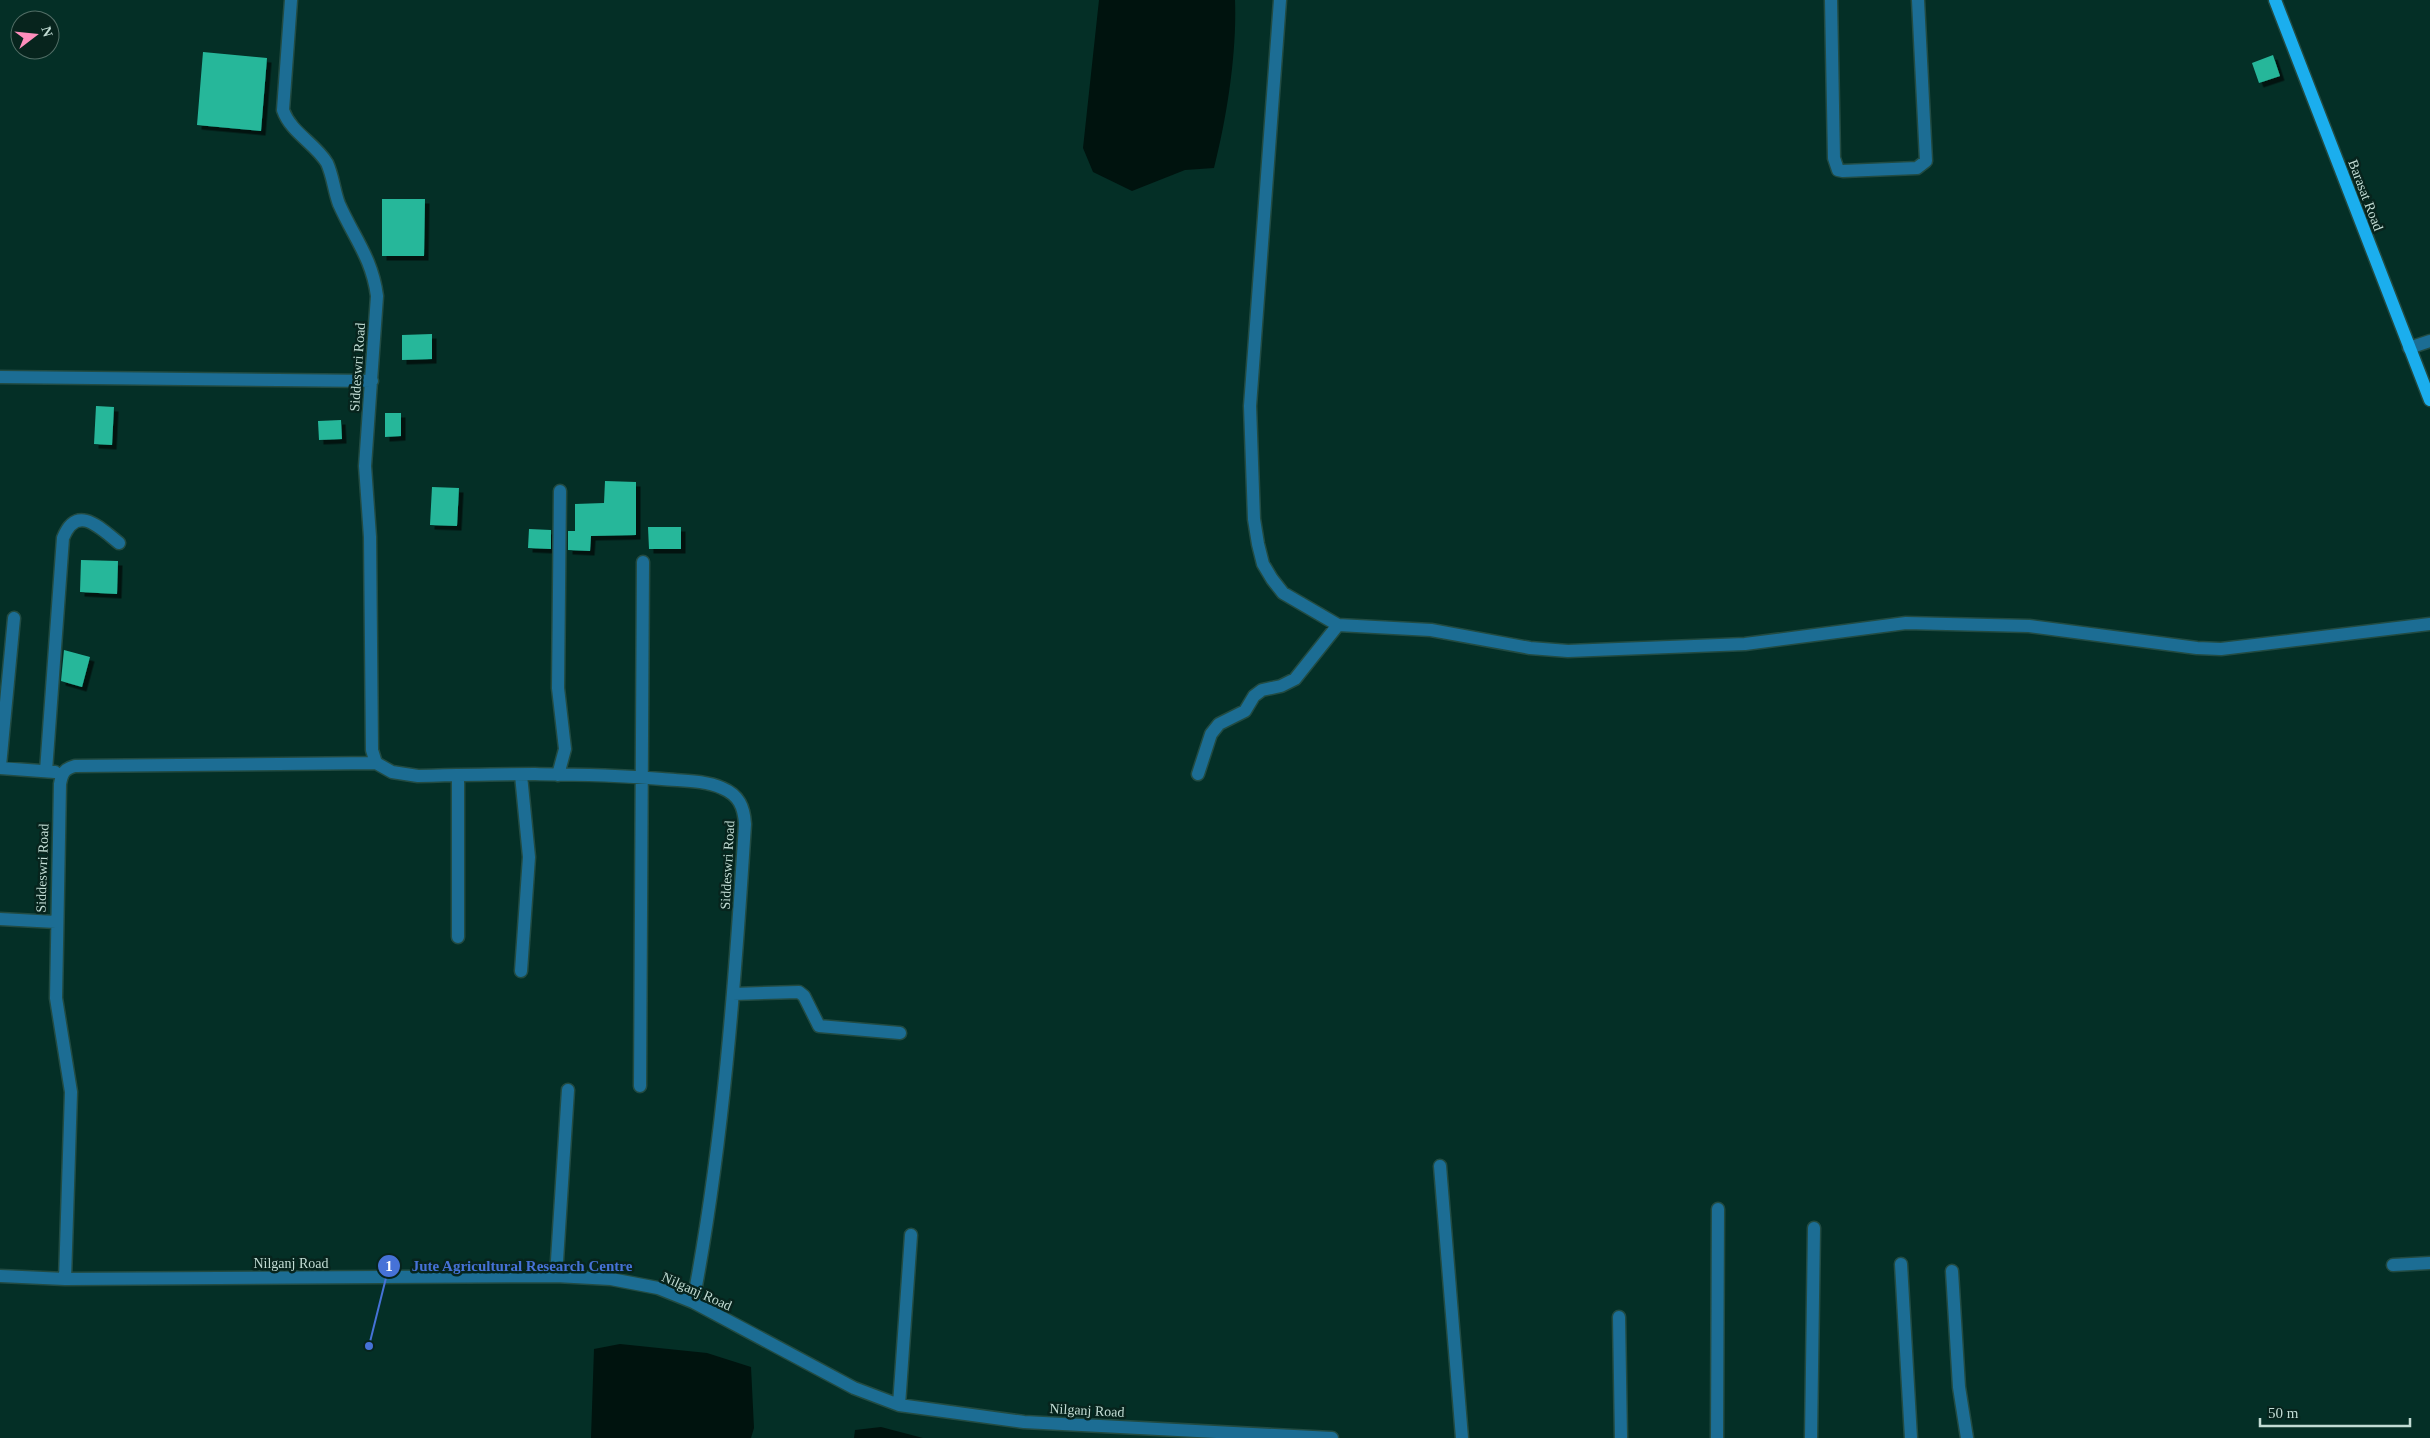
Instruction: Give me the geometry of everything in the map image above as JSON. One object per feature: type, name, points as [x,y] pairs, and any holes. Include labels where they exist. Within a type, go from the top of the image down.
[{"type":"main road","name":"Barasat Road","points":[[2275,0],[2430,400]]},
{"type":"street","name":"Siddeswri Road","points":[[291,0],[283,110],[287,122],[318,152],[327,164],[338,201],[367,255],[374,274],[377,296],[365,466],[370,537],[372,750],[376,762]]},
{"type":"street","points":[[1280,0],[1250,406],[1254,519],[1263,564],[1283,593],[1338,625],[1431,630],[1530,648],[1589,651],[1745,644],[1906,623],[2028,626],[2221,649],[2430,624]]},
{"type":"street","points":[[1831,0],[1834,158],[1838,170],[1843,171],[1917,168],[1926,161],[1918,0]]},
{"type":"street","points":[[2409,348],[2430,341]]},
{"type":"street","points":[[0,377],[372,381]]},
{"type":"street","points":[[558,776],[565,749],[558,688],[560,491]]},
{"type":"street","points":[[46,771],[63,538],[74,522],[84,520],[92,522],[119,543]]},
{"type":"street","points":[[640,1086],[640,777],[643,562]]},
{"type":"street","points":[[14,618],[0,767],[62,773]]},
{"type":"street","points":[[1198,774],[1211,734],[1219,724],[1245,711],[1254,696],[1262,690],[1282,686],[1295,679],[1338,625]]},
{"type":"street","name":"Siddeswri Road","points":[[65,1279],[71,1092],[57,1010],[56,922],[60,784],[62,773],[68,768],[75,766],[376,762],[392,772],[418,776],[640,777],[708,783],[723,788],[737,797],[744,811],[745,824],[733,994],[706,1224],[692,1302]]},
{"type":"street","points":[[458,775],[458,938]]},
{"type":"street","points":[[521,775],[529,857],[521,971]]},
{"type":"street","points":[[0,918],[56,922]]},
{"type":"street","points":[[733,994],[800,992],[804,996],[819,1026],[900,1033]]},
{"type":"street","points":[[556,1276],[568,1090]]},
{"type":"street","points":[[1440,1166],[1462,1438]]},
{"type":"street","points":[[1717,1438],[1718,1209]]},
{"type":"street","points":[[1811,1438],[1814,1228]]},
{"type":"street","points":[[899,1405],[911,1235]]},
{"type":"street","points":[[2392,1266],[2430,1263]]},
{"type":"street","points":[[1901,1264],[1911,1438]]},
{"type":"street","points":[[1952,1271],[1959,1387],[1967,1438]]},
{"type":"street","name":"Nilganj Road","points":[[0,1276],[65,1279],[556,1276],[611,1279],[648,1286],[692,1302],[854,1388],[899,1405],[1024,1422],[1332,1438]]},
{"type":"street","points":[[1618,1317],[1621,1438]]},
{"type":"shaded area","points":[[1099,0],[1235,0],[1233,63],[1223,128],[1214,168],[1185,170],[1132,191],[1093,172],[1083,148]]},
{"type":"shaded area","points":[[620,1344],[707,1353],[751,1367],[754,1428],[751,1438],[591,1438],[594,1349]]},
{"type":"shaded area","points":[[881,1427],[923,1438],[854,1438],[855,1430]]},
{"type":"building","points":[[203,52],[267,58],[261,131],[197,125]]},
{"type":"building","points":[[2273,55],[2280,76],[2259,83],[2252,63]]},
{"type":"building","points":[[382,199],[425,199],[424,256],[382,256]]},
{"type":"building","points":[[432,334],[432,359],[402,360],[402,335]]},
{"type":"building","points":[[96,406],[114,407],[112,445],[94,444]]},
{"type":"building","points":[[385,413],[401,413],[401,436],[385,437]]},
{"type":"building","points":[[341,420],[342,439],[319,440],[318,421]]},
{"type":"building","points":[[605,481],[636,482],[636,535],[591,536],[590,551],[568,550],[568,531],[575,531],[575,504],[604,503]]},
{"type":"building","points":[[432,487],[459,488],[457,526],[430,525]]},
{"type":"building","points":[[648,527],[681,527],[681,549],[649,549]]},
{"type":"building","points":[[529,529],[551,530],[551,549],[528,548]]},
{"type":"building","points":[[81,560],[118,561],[117,594],[80,592]]},
{"type":"building","points":[[64,650],[90,657],[82,687],[61,681]]},
{"type":"place","name":"Jute Agricultural Research Centre","points":[[369,1346]]}]
